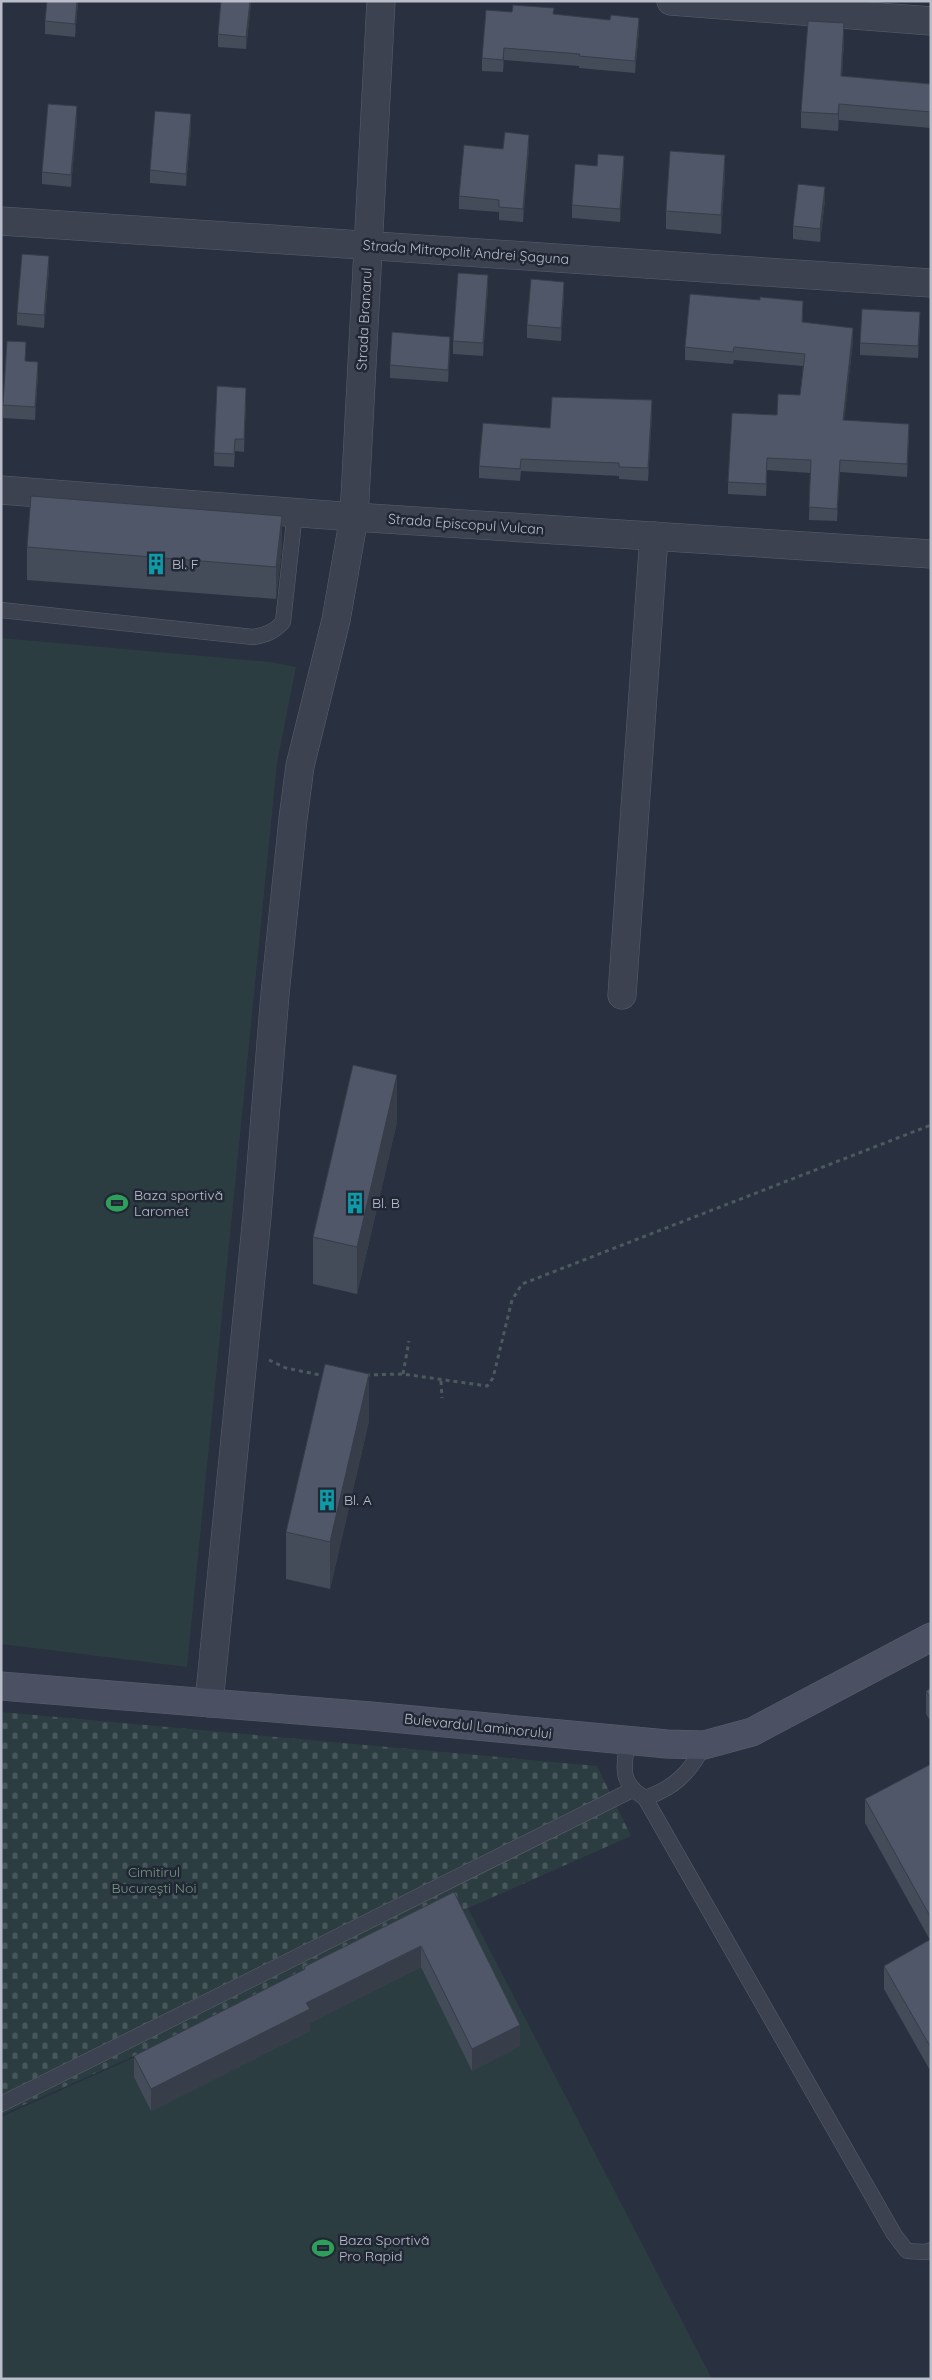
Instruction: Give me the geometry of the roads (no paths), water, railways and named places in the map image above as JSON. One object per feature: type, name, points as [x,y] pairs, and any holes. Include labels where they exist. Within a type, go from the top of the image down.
[{"type":"street","name":"Strada Branarul","points":[[209,1703],[257,1216],[275,994],[300,766],[336,620],[354,517],[381,1]]},
{"type":"street","points":[[671,1],[931,20]]},
{"type":"street","name":"Strada Mitropolit Andrei Șaguna","points":[[1,221],[931,283]]},
{"type":"street","name":"Strada Episcopul Vulcan","points":[[1,490],[354,517],[931,554]]},
{"type":"street","points":[[622,995],[654,536]]},
{"type":"street","name":"Bulevardul Laminorului","points":[[1,1686],[704,1745],[752,1732],[931,1637]]},
{"type":"lane","points":[[1,610],[253,637],[266,635],[276,630],[283,622],[295,512]]},
{"type":"lane","points":[[627,1740],[624,1776],[638,1794],[894,2234],[907,2251],[926,2252],[931,2250]]},
{"type":"lane","points":[[1,2104],[638,1794],[662,1793],[677,1782],[694,1765],[704,1745]]},
{"type":"place","name":"Bl. F","points":[[156,564]]},
{"type":"place","name":"Baza sportivă Laromet","points":[[117,1203]]},
{"type":"place","name":"Bl. B","points":[[355,1203]]},
{"type":"place","name":"Bl. A","points":[[327,1500]]},
{"type":"place","name":"Baza Sportivă Pro Rapid","points":[[323,2248]]},
{"type":"park label","name":"Cimitirul București Noi","points":[[154,1880]]}]
